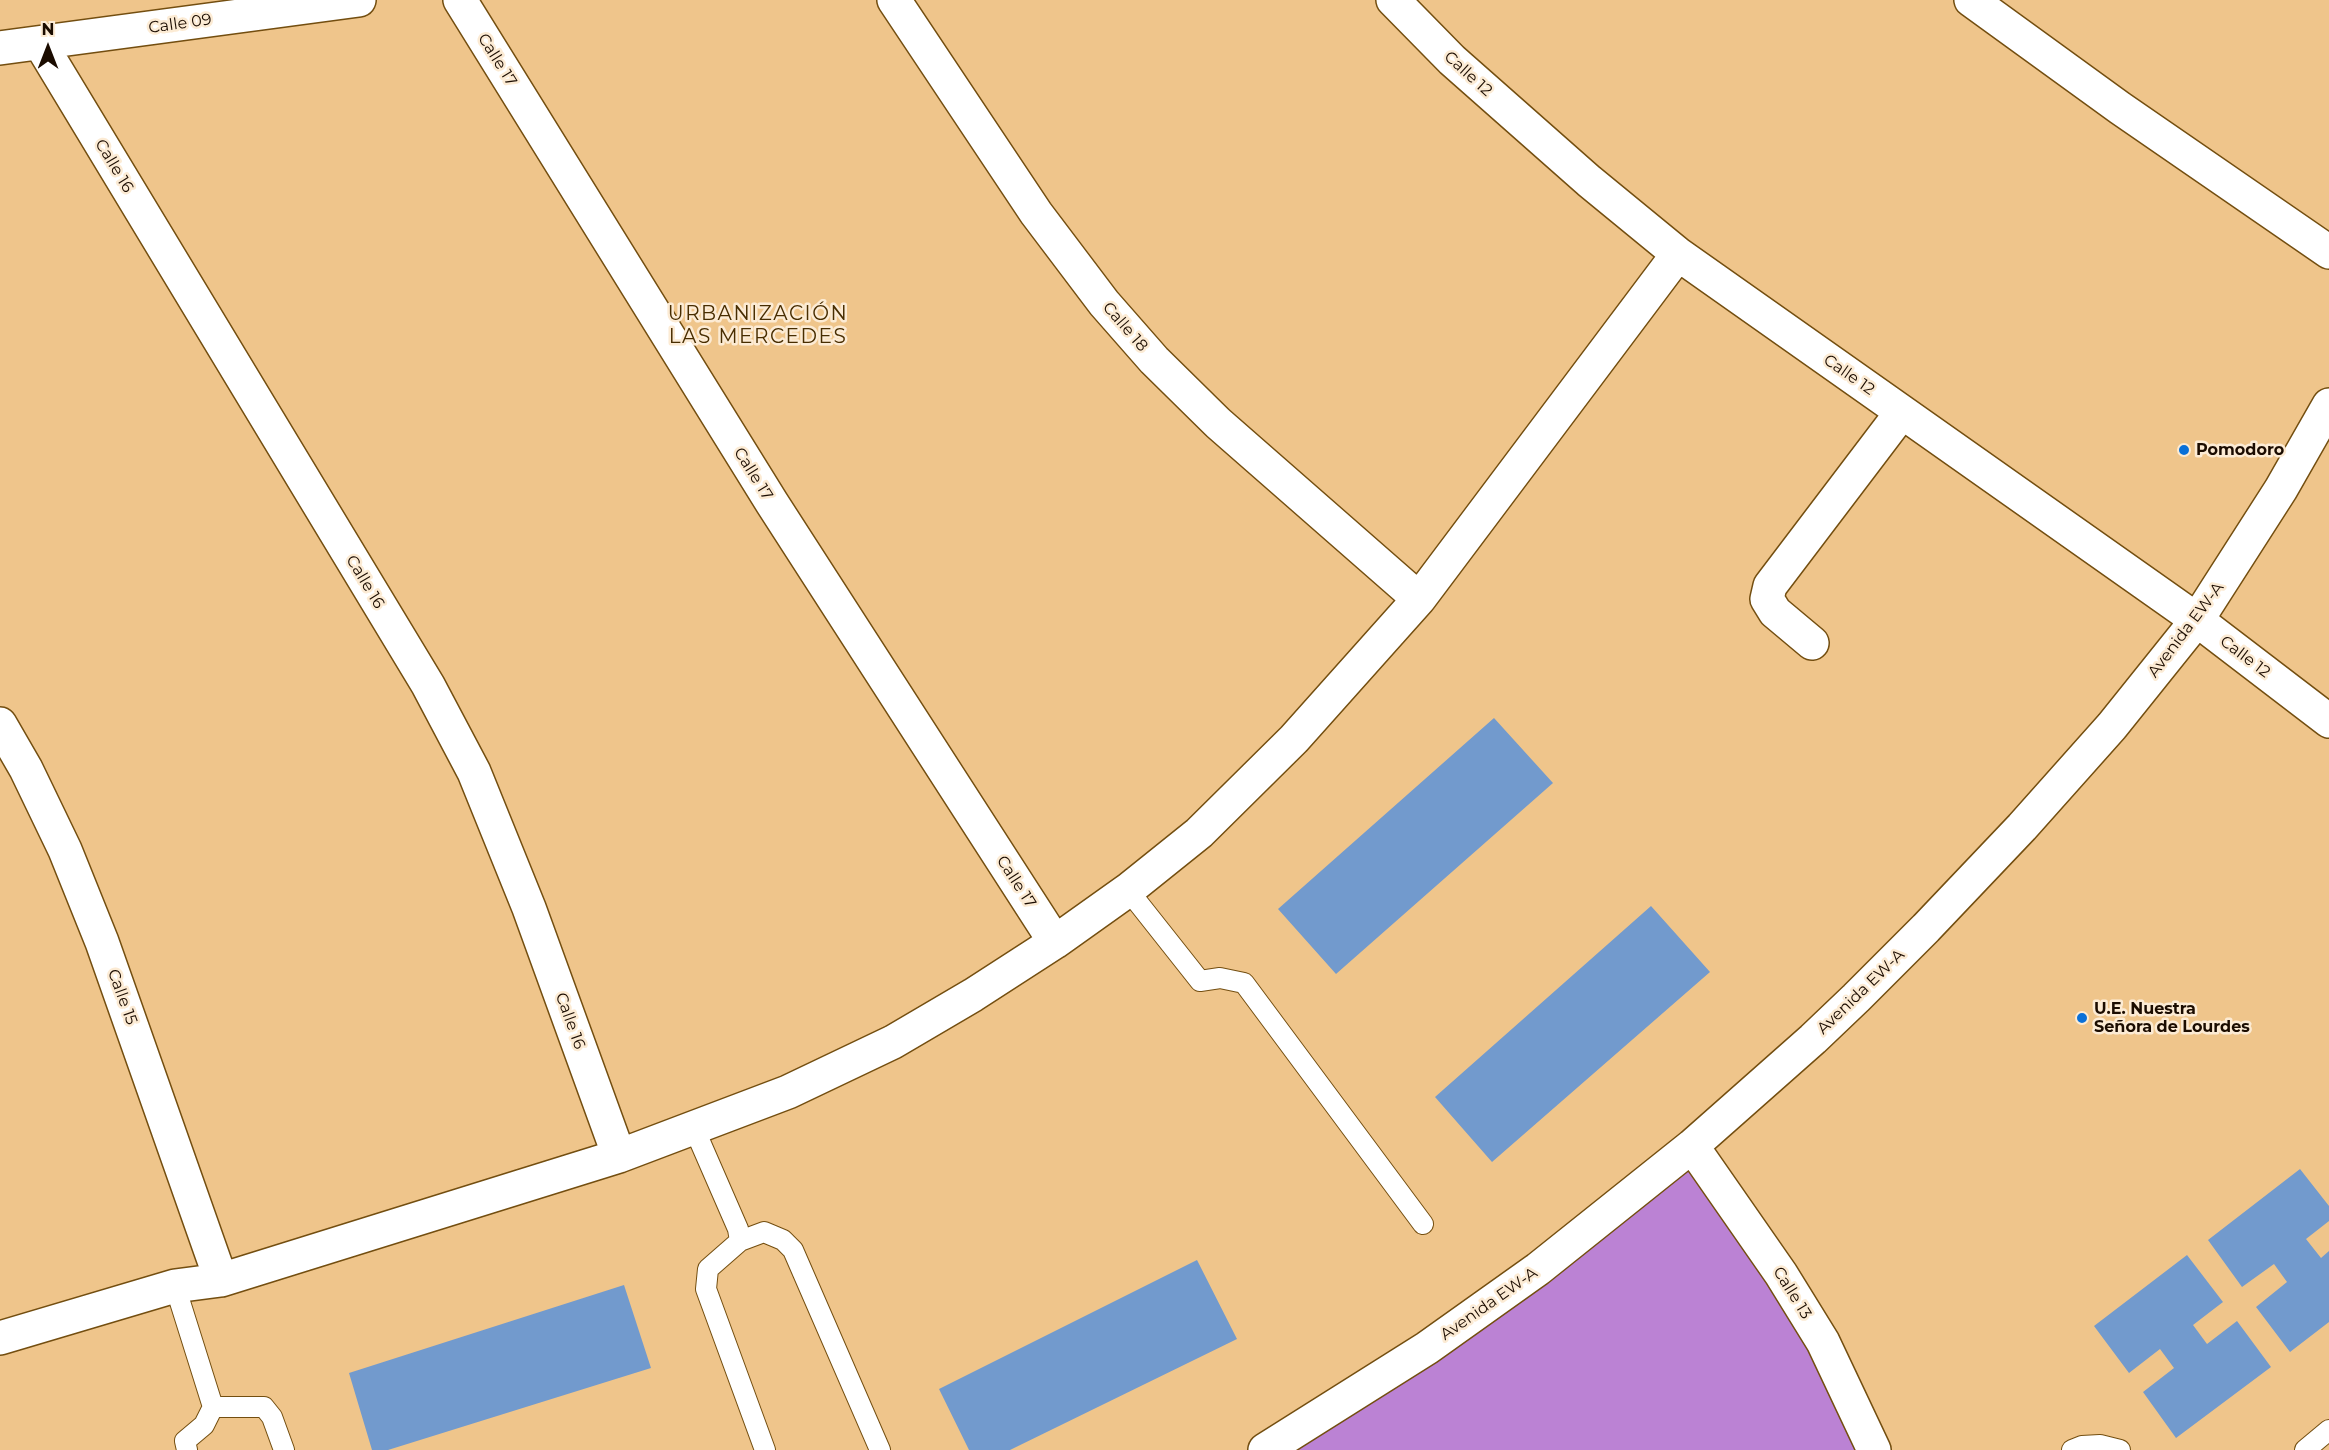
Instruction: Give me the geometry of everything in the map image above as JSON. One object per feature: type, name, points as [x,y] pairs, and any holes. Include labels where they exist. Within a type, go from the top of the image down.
[{"type":"street","name":"Calle 09","points":[[0,48],[359,0]]},
{"type":"street","name":"Calle 17","points":[[460,0],[772,503],[1055,942]]},
{"type":"street","name":"Calle 18","points":[[894,0],[1036,213],[1104,303],[1146,352],[1218,423],[1419,599]]},
{"type":"street","name":"Calle 12","points":[[1393,0],[1461,68],[1589,181],[1678,254],[2197,620],[2329,720]]},
{"type":"street","points":[[1971,0],[2120,108],[2329,252]]},
{"type":"street","name":"Calle 16","points":[[40,43],[428,685],[474,772],[529,908],[619,1156]]},
{"type":"street","points":[[0,1338],[175,1286],[221,1280],[619,1156],[788,1092],[893,1042],[973,995],[1055,942],[1128,890],[1199,833],[1294,739],[1419,599],[1678,254]]},
{"type":"street","name":"Avenida EW-A","points":[[1265,1450],[1427,1348],[1538,1269],[1692,1146],[1813,1039],[1926,928],[2022,827],[2112,726],[2197,620],[2281,489],[2329,405]]},
{"type":"street","points":[[1812,643],[1775,612],[1767,599],[1770,586],[1902,412]]},
{"type":"street","name":"Calle 15","points":[[0,724],[26,769],[65,850],[102,942],[221,1280]]},
{"type":"street","name":"Calle 13","points":[[1692,1146],[1782,1274],[1817,1332],[1874,1450]]},
{"type":"lane","points":[[1128,890],[1200,981],[1220,978],[1244,983],[1423,1224]]},
{"type":"lane","points":[[694,1128],[738,1229],[740,1241]]},
{"type":"lane","points":[[765,1450],[706,1289],[708,1269],[740,1241],[764,1232],[783,1240],[793,1250],[880,1450]]},
{"type":"lane","points":[[175,1286],[213,1407],[204,1425],[185,1441],[187,1450]]},
{"type":"lane","points":[[213,1407],[264,1407],[272,1417],[284,1450]]},
{"type":"lane","points":[[2305,1450],[2329,1430]]},
{"type":"lane","points":[[2072,1450],[2082,1446],[2100,1445],[2121,1450]]},
{"type":"shaded area","points":[[1692,1146],[1874,1450],[1265,1450]]},
{"type":"building","points":[[1494,718],[1553,783],[1336,974],[1278,909]]},
{"type":"building","points":[[1651,906],[1710,972],[1492,1162],[1435,1097]]},
{"type":"building","points":[[2300,1169],[2329,1206],[2329,1221],[2306,1239],[2321,1258],[2329,1251],[2329,1322],[2290,1352],[2256,1307],[2287,1282],[2274,1264],[2242,1287],[2208,1240]]},
{"type":"building","points":[[2187,1255],[2223,1302],[2193,1325],[2207,1344],[2237,1321],[2271,1367],[2176,1438],[2143,1392],[2174,1368],[2160,1349],[2129,1373],[2094,1326]]},
{"type":"building","points":[[1197,1260],[1237,1339],[1010,1450],[969,1450],[939,1389]]},
{"type":"building","points":[[624,1285],[651,1368],[388,1450],[372,1450],[349,1373]]},
{"type":"place","name":"Pomodoro","points":[[2184,450]]},
{"type":"place","name":"U.E. Nuestra Señora de Lourdes","points":[[2082,1018]]},
{"type":"district","name":"URBANIZACIÓN LAS MERCEDES","points":[[758,326]]}]
